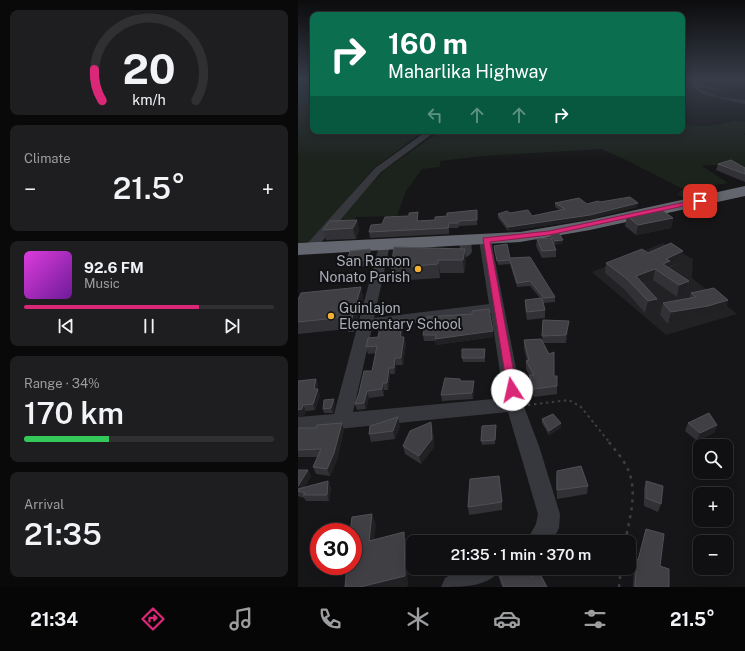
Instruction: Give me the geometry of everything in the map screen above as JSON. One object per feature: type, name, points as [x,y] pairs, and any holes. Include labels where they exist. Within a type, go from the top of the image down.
[{"type":"highway","points":[[303,249],[384,245],[411,250],[465,241],[549,233],[745,191]]},
{"type":"street","points":[[303,249],[378,170],[428,134]]},
{"type":"street","points":[[485,240],[514,404],[529,446],[549,514],[547,528],[542,535]]},
{"type":"street","points":[[438,257],[463,255],[466,252],[465,241]]},
{"type":"street","points":[[342,421],[384,245]]},
{"type":"street","points":[[366,324],[496,308]]},
{"type":"street","points":[[298,425],[514,404]]},
{"type":"street","points":[[454,587],[476,575]]},
{"type":"path","points":[[514,404],[531,405],[569,400],[581,407],[625,464],[633,485],[633,500],[626,535]]},
{"type":"path","points":[[618,587],[619,575]]},
{"type":"shaded area","points":[[298,107],[310,107],[310,134],[419,134],[373,169],[311,242],[298,242]]},
{"type":"shaded area","points":[[734,121],[745,122],[745,133],[743,134],[745,135],[745,171],[718,165],[702,166],[728,183],[704,187],[714,194],[685,199],[677,194],[683,189],[601,149],[482,156],[440,161],[440,167],[422,169],[406,191],[397,216],[356,217],[348,227],[331,228],[384,170],[437,134],[685,134],[685,125],[710,126]]},
{"type":"shaded area","points":[[663,243],[693,259],[692,278],[737,314],[666,335],[592,272]]},
{"type":"building","points":[[731,160],[745,168],[745,174],[718,164]]},
{"type":"building","points":[[630,197],[638,203],[590,215],[508,227],[498,214],[507,211],[510,213],[528,210],[532,216],[565,209],[555,203],[579,198],[587,204]]},
{"type":"building","points":[[477,210],[477,220],[449,223],[448,228],[369,232],[371,225],[382,224],[385,217],[409,216],[409,213],[418,212],[417,221],[435,220],[435,217],[447,216],[447,213]]},
{"type":"building","points":[[662,210],[673,218],[638,225],[627,216]]},
{"type":"building","points":[[357,220],[353,228],[323,230],[330,221]]},
{"type":"building","points":[[559,233],[563,240],[555,241],[550,235]]},
{"type":"building","points":[[551,238],[556,250],[542,251],[537,239]]},
{"type":"building","points":[[671,243],[683,251],[666,259],[670,261],[663,264],[689,281],[679,285],[655,269],[636,276],[657,299],[648,301],[627,279],[606,263],[642,249],[648,253]]},
{"type":"building","points":[[507,244],[510,258],[530,257],[555,297],[544,298],[530,281],[517,283],[510,260],[497,261],[494,246]]},
{"type":"building","points":[[394,247],[465,249],[463,260],[438,260],[438,264],[391,268]]},
{"type":"building","points":[[370,249],[369,260],[347,261],[350,251]]},
{"type":"building","points":[[361,287],[351,321],[345,321],[346,317],[298,322],[298,298],[301,293]]},
{"type":"building","points":[[714,288],[728,300],[708,306],[671,312],[663,303],[696,297],[691,293]]},
{"type":"building","points":[[542,298],[545,310],[527,312],[525,300]]},
{"type":"building","points":[[489,309],[493,331],[435,339],[436,335],[423,335],[426,317],[472,314],[472,311]]},
{"type":"building","points":[[403,319],[400,337],[404,337],[401,358],[395,358],[394,368],[389,368],[387,383],[383,383],[382,389],[367,391],[364,403],[355,404],[364,371],[372,371],[377,346],[366,347],[368,338],[378,337],[381,322]]},
{"type":"building","points":[[543,320],[569,321],[566,335],[542,336]]},
{"type":"building","points":[[541,339],[549,354],[554,352],[554,376],[557,376],[557,386],[534,389],[529,375],[534,375],[526,361],[529,360],[524,340]]},
{"type":"building","points":[[462,349],[485,349],[484,358],[462,358]]},
{"type":"building","points":[[445,378],[460,379],[460,381],[474,381],[472,393],[441,395]]},
{"type":"building","points":[[316,379],[314,389],[318,389],[313,404],[303,405],[302,409],[298,410],[298,381]]},
{"type":"building","points":[[334,399],[331,408],[323,409],[324,400]]},
{"type":"building","points":[[709,413],[717,425],[700,433],[688,423]]},
{"type":"building","points":[[553,414],[561,423],[549,431],[542,419]]},
{"type":"building","points":[[398,417],[393,431],[369,434],[370,426]]},
{"type":"building","points":[[431,422],[432,439],[419,456],[403,446],[410,431]]},
{"type":"building","points":[[342,423],[334,453],[327,469],[313,467],[321,449],[298,450],[298,428],[316,428],[317,425]]},
{"type":"building","points":[[496,425],[495,440],[481,441],[482,426]]},
{"type":"building","points":[[581,466],[588,486],[557,490],[557,471]]},
{"type":"building","points":[[298,470],[308,470],[298,486]]},
{"type":"building","points":[[499,476],[502,502],[468,507],[470,479]]},
{"type":"building","points":[[328,481],[327,495],[303,495],[305,493],[298,491],[298,489]]},
{"type":"building","points":[[646,481],[663,486],[661,504],[646,498]]},
{"type":"building","points":[[372,514],[369,541],[404,532],[405,576],[360,587],[345,587],[346,575],[362,575],[362,523],[351,523],[352,517]]},
{"type":"building","points":[[646,529],[664,534],[660,566],[669,569],[669,587],[635,587],[637,559],[638,560]]},
{"type":"building","points":[[500,575],[530,575],[531,577],[534,575],[541,575],[547,587],[504,587]]},
{"type":"place","name":"San Ramon Nonato Parish","points":[[418,269]]},
{"type":"place","name":"Guinlajon Elementary School","points":[[331,316]]},
{"type":"route","points":[[512,390],[496,308],[485,240],[549,233],[700,201]]}]
